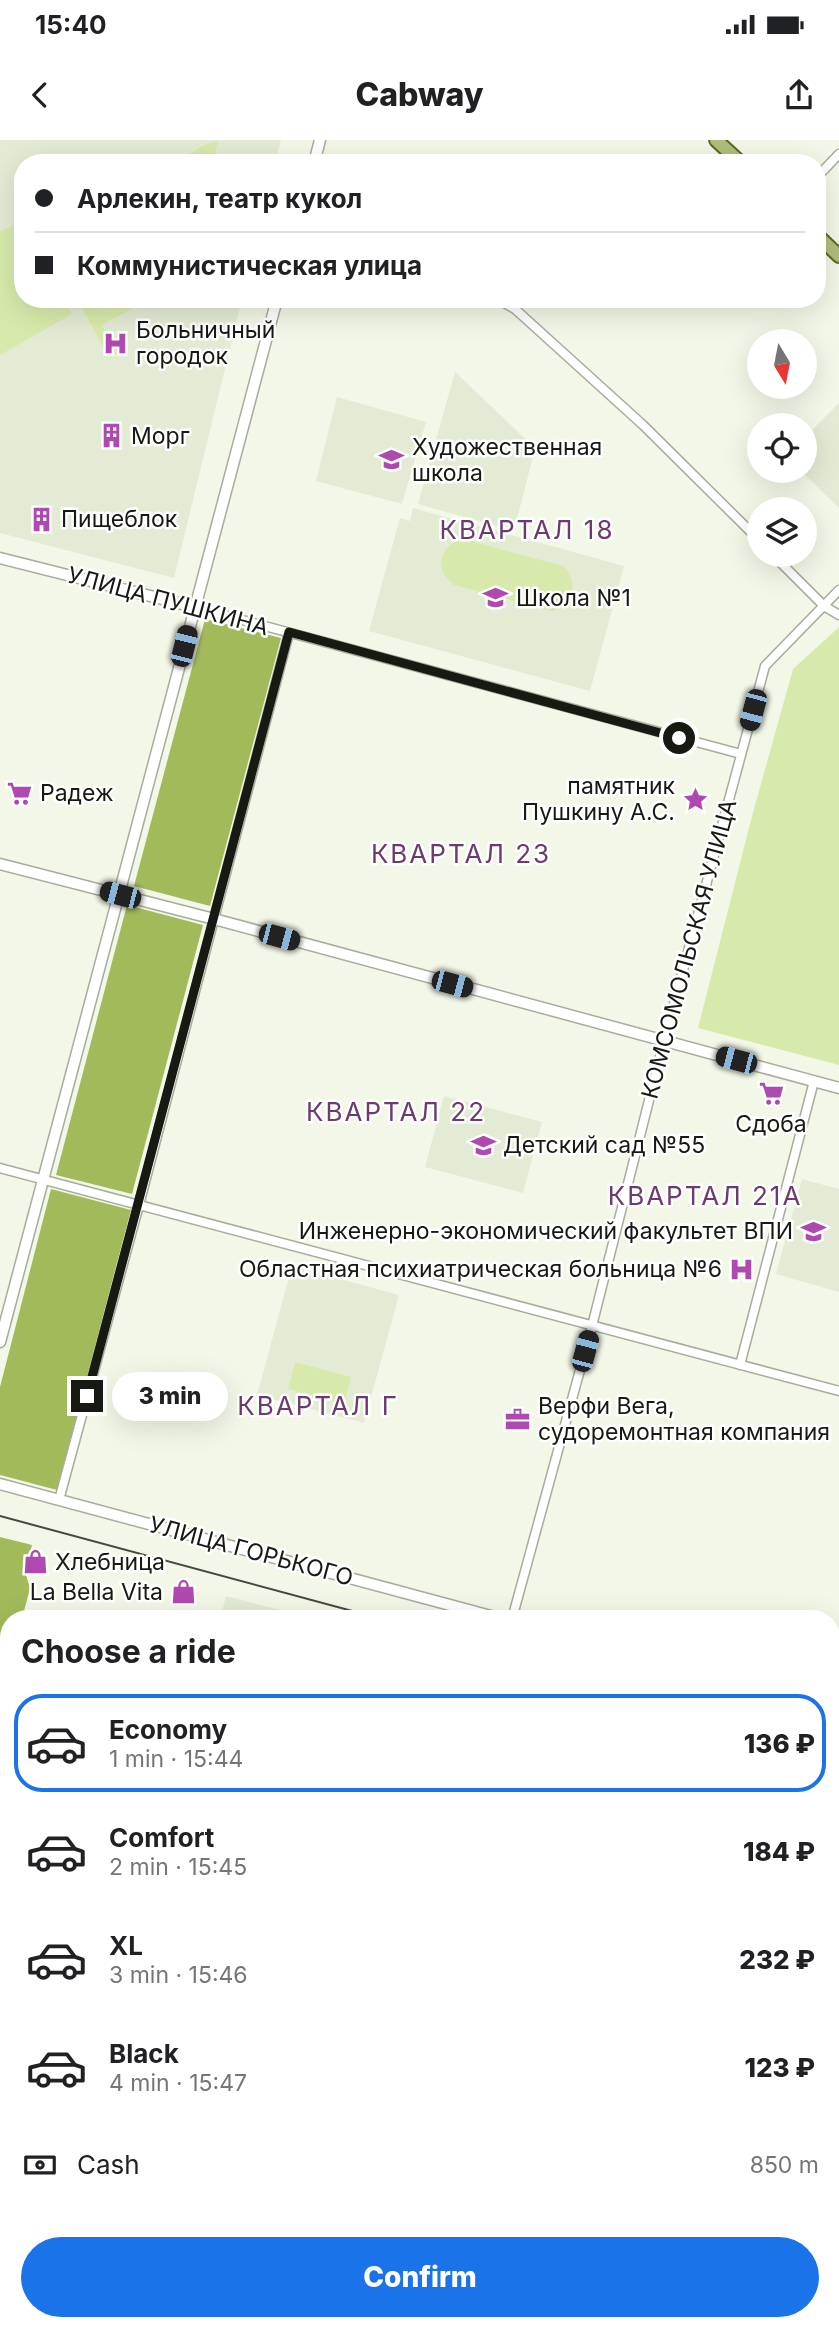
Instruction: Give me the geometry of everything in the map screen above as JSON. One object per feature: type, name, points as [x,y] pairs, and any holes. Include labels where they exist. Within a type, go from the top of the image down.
[{"type":"main road","points":[[716,140],[731,154]]},
{"type":"main road","points":[[826,244],[839,256]]},
{"type":"street","points":[[826,168],[839,154]]},
{"type":"street","points":[[0,1342],[275,308]]},
{"type":"street","points":[[513,308],[643,425],[747,528]]},
{"type":"street","name":"УЛИЦА ПУШКИНА","points":[[0,558],[289,632],[741,754]]},
{"type":"street","points":[[785,567],[824,606],[839,615]]},
{"type":"street","name":"КОМСОМОЛЬСКАЯ УЛИЦА","points":[[514,1610],[765,666],[839,590]]},
{"type":"street","points":[[59,1500],[289,632]]},
{"type":"street","points":[[0,864],[839,1087]]},
{"type":"street","points":[[740,1365],[814,1081]]},
{"type":"street","points":[[0,1168],[839,1391]]},
{"type":"street","name":"УЛИЦА ГОРЬКОГО","points":[[0,1484],[468,1610]]},
{"type":"shaded area","name":"Больничный городок","points":[[0,140],[281,140],[277,154],[14,154],[14,308],[240,308],[174,578],[0,533]]},
{"type":"shaded area","points":[[455,372],[535,448],[514,531],[418,504]]},
{"type":"shaded area","points":[[337,397],[426,422],[402,504],[316,481]]},
{"type":"shaded area","points":[[839,403],[839,508],[813,483],[817,483],[817,425]]},
{"type":"shaded area","name":"Школа №1","points":[[413,508],[624,566],[590,691],[369,631],[400,518],[410,521]]},
{"type":"shaded area","name":"Детский сад №55","points":[[444,1096],[542,1122],[523,1193],[425,1167]]},
{"type":"shaded area","name":"Инженерно-экономический факультет ВПИ","points":[[802,1179],[839,1189],[839,1292],[776,1274]]},
{"type":"shaded area","points":[[292,1266],[399,1295],[364,1423],[257,1395]]},
{"type":"shaded area","points":[[226,1596],[280,1610],[222,1610]]},
{"type":"green space","points":[[218,141],[215,154],[189,154],[208,143]]},
{"type":"green space","points":[[14,225],[14,308],[69,308],[72,314],[0,355],[0,232]]},
{"type":"green space","points":[[82,308],[133,308],[102,325],[117,352],[108,356]]},
{"type":"green space","points":[[463,539],[563,566],[573,585],[570,598],[553,611],[454,585],[443,572],[442,559],[449,547]]},
{"type":"green space","points":[[205,619],[281,638],[210,906],[134,886]]},
{"type":"green space","points":[[839,627],[839,1065],[698,1028],[793,669]]},
{"type":"green space","points":[[127,905],[203,925],[132,1194],[56,1175]]},
{"type":"green space","points":[[51,1189],[131,1210],[57,1490],[0,1475],[0,1387]]},
{"type":"green space","points":[[295,1362],[351,1377],[344,1404],[288,1389]]},
{"type":"green space","points":[[0,1537],[32,1545],[25,1572],[30,1588],[24,1610],[0,1610]]},
{"type":"tram line","points":[[0,1516],[349,1610]]},
{"type":"place","name":"Больничный городок","points":[[116,343]]},
{"type":"place","name":"Морг","points":[[111,436]]},
{"type":"place","name":"Художественная школа","points":[[392,460]]},
{"type":"place","name":"Пищеблок","points":[[41,519]]},
{"type":"place","name":"Школа №1","points":[[496,598]]},
{"type":"place","name":"Радеж","points":[[20,793]]},
{"type":"place","name":"памятник Пушкину А.С.","points":[[695,799]]},
{"type":"place","name":"Сдоба","points":[[771,1094]]},
{"type":"place","name":"Детский сад №55","points":[[483,1145]]},
{"type":"place","name":"Инженерно-экономический факультет ВПИ","points":[[813,1231]]},
{"type":"place","name":"Областная психиатрическая больница №6","points":[[742,1269]]},
{"type":"place","name":"Верфи Вега, судоремонтная компания","points":[[518,1419]]},
{"type":"place","name":"Хлебница","points":[[35,1562]]},
{"type":"place","name":"La Bella Vita","points":[[183,1592]]},
{"type":"district","name":"КВАРТАЛ 18","points":[[527,529]]},
{"type":"district","name":"КВАРТАЛ 23","points":[[461,853]]},
{"type":"district","name":"КВАРТАЛ 22","points":[[396,1111]]},
{"type":"district","name":"КВАРТАЛ 21А","points":[[705,1195]]},
{"type":"district","name":"КВАРТАЛ Г","points":[[318,1405]]},
{"type":"route","points":[[87,1396],[289,632],[679,738]]}]
